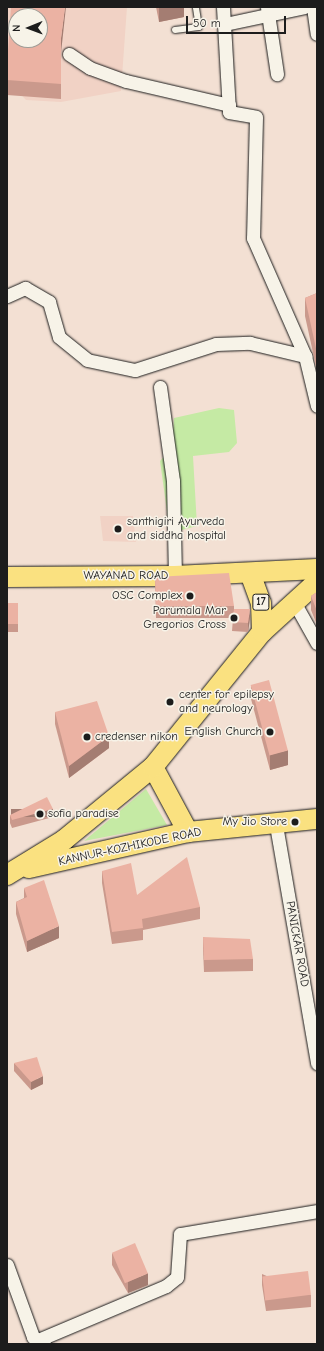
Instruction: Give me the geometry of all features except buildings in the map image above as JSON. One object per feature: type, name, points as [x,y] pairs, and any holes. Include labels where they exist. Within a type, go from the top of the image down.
[{"type":"main road","name":"WAYANAD ROAD","points":[[7,577],[175,576],[317,569]]},
{"type":"main road","name":"17","points":[[250,573],[261,602],[262,632]]},
{"type":"main road","points":[[11,873],[64,840],[153,767],[262,632],[317,582]]},
{"type":"main road","points":[[153,767],[188,832]]},
{"type":"main road","name":"KANNUR-KOZHIKODE ROAD","points":[[11,873],[188,832],[276,825],[317,819]]},
{"type":"street","points":[[223,7],[229,112],[256,117],[253,238],[306,356],[317,406]]},
{"type":"street","points":[[225,24],[268,11],[304,7]]},
{"type":"street","points":[[313,7],[317,34]]},
{"type":"street","points":[[268,11],[277,74]]},
{"type":"street","points":[[69,54],[90,68],[126,80],[229,105]]},
{"type":"street","points":[[7,296],[25,288],[49,302],[58,337],[87,360],[134,370],[216,344],[250,343],[306,356]]},
{"type":"street","points":[[160,387],[173,481],[175,576]]},
{"type":"street","points":[[294,602],[317,643]]},
{"type":"street","name":"PANICKAR ROAD","points":[[276,825],[317,1063]]},
{"type":"street","points":[[7,1265],[38,1341],[166,1286],[177,1277],[180,1234],[317,1212]]},
{"type":"lane","points":[[175,30],[199,27],[196,7]]},
{"type":"shaded area","points":[[8,7],[127,7],[121,91],[61,102],[26,100],[7,80]]},
{"type":"shaded area","name":"santhigiri Ayurveda and siddha hospital","points":[[100,516],[133,516],[136,542],[103,541]]},
{"type":"green space","points":[[219,408],[234,410],[237,443],[229,452],[193,456],[197,526],[170,533],[160,461],[172,448],[174,418]]},
{"type":"green space","points":[[146,789],[167,825],[84,841]]},
{"type":"place","name":"santhigiri Ayurveda and siddha hospital","points":[[118,529]]},
{"type":"place","name":"OSC Complex","points":[[190,596]]},
{"type":"place","name":"Parumala Mar Gregorios Cross","points":[[234,618]]},
{"type":"place","name":"center for epilepsy and neurology","points":[[170,702]]},
{"type":"place","name":"English Church","points":[[270,732]]},
{"type":"place","name":"credenser nikon","points":[[87,737]]},
{"type":"place","name":"sofia paradise","points":[[40,814]]},
{"type":"place","name":"My Jio Store","points":[[295,822]]}]
